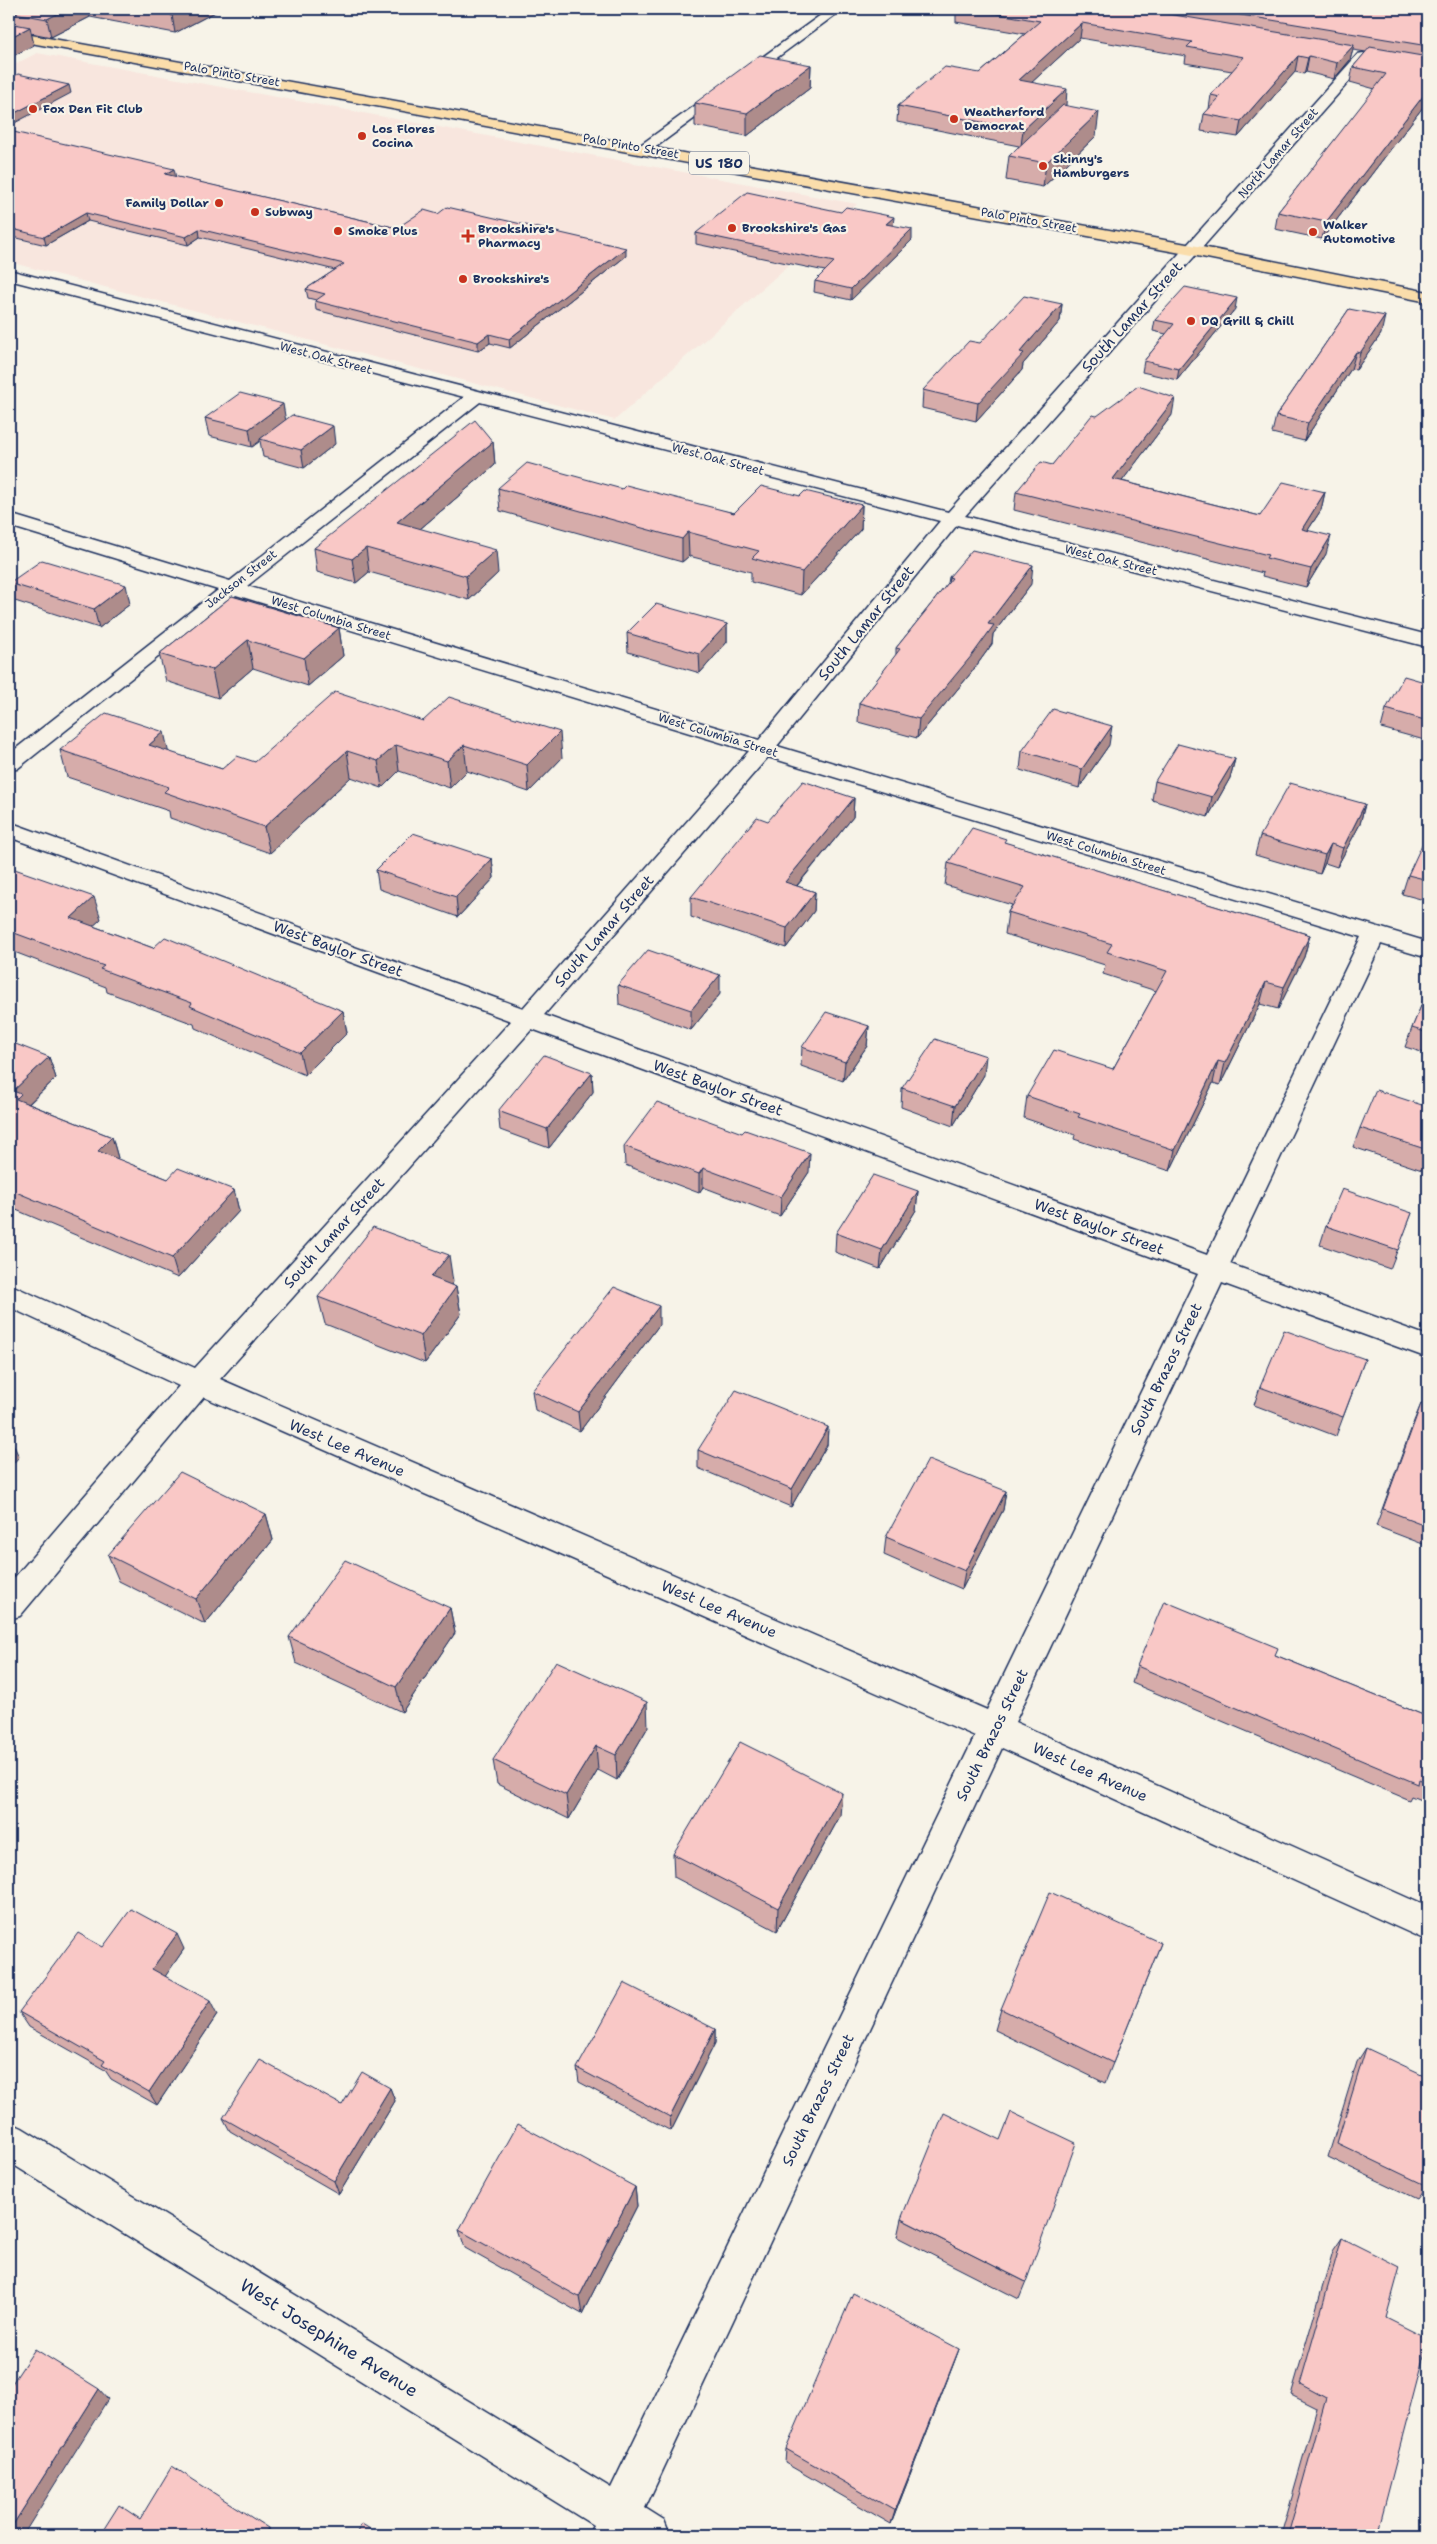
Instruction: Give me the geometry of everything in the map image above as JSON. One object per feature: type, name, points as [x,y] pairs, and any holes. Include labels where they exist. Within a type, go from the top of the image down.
[{"type":"main road","name":"Palo Pinto Street","points":[[9,35],[1192,250],[1428,297]]},
{"type":"street","points":[[644,149],[837,9]]},
{"type":"street","name":"North Lamar Street","points":[[1192,250],[1368,57],[1344,53]]},
{"type":"street","name":"South Lamar Street","points":[[9,1606],[199,1383],[528,1018],[763,749],[951,520],[1192,250]]},
{"type":"street","name":"West Oak Street","points":[[9,275],[951,520],[1428,641]]},
{"type":"street","name":"Jackson Street","points":[[9,764],[475,397]]},
{"type":"street","name":"West Columbia Street","points":[[9,520],[1428,950]]},
{"type":"street","name":"West Baylor Street","points":[[9,829],[1428,1347]]},
{"type":"street","name":"South Brazos Street","points":[[626,2529],[994,1729],[1374,934]]},
{"type":"street","name":"West Lee Avenue","points":[[9,1296],[199,1383],[994,1729],[1428,1924]]},
{"type":"street","name":"West Josephine Avenue","points":[[9,2141],[626,2529]]},
{"type":"shaded area","points":[[37,53],[857,204],[615,420],[9,262],[9,67]]},
{"type":"building","points":[[9,9],[67,9],[47,19],[9,12]]},
{"type":"building","points":[[140,9],[184,9],[172,15]]},
{"type":"building","points":[[969,9],[1138,9],[1354,45],[1337,63],[1309,56],[1308,58],[1298,56],[1241,121],[1204,114],[1220,97],[1211,95],[1244,57],[1187,47],[1192,42],[1082,23],[1019,80],[1067,89],[1023,130],[898,106],[945,67],[980,73],[1040,21]]},
{"type":"building","points":[[1205,9],[1428,9],[1428,46]]},
{"type":"building","points":[[9,23],[30,27],[9,38]]},
{"type":"building","points":[[1370,47],[1428,57],[1428,91],[1326,222],[1278,212],[1386,74],[1353,67]]},
{"type":"building","points":[[760,55],[811,65],[747,113],[695,103]]},
{"type":"building","points":[[18,74],[69,85],[9,116],[9,79]]},
{"type":"building","points":[[1063,105],[1099,112],[1046,163],[1009,156]]},
{"type":"building","points":[[9,131],[174,169],[165,174],[397,228],[424,210],[438,214],[447,207],[626,248],[509,339],[489,334],[478,342],[315,301],[325,294],[306,289],[344,264],[199,229],[186,237],[86,213],[44,237],[9,228]]},
{"type":"building","points":[[747,192],[841,212],[846,207],[894,217],[886,224],[912,229],[851,289],[815,281],[834,262],[696,233]]},
{"type":"building","points":[[1185,287],[1237,298],[1179,369],[1144,361],[1174,324],[1155,320]]},
{"type":"building","points":[[1024,296],[1062,304],[1020,352],[1024,353],[978,403],[923,390],[969,341],[980,343]]},
{"type":"building","points":[[1349,309],[1385,316],[1360,353],[1356,352],[1308,423],[1276,416]]},
{"type":"building","points":[[1138,386],[1175,398],[1113,479],[1260,516],[1283,482],[1325,492],[1302,529],[1331,536],[1311,569],[1266,558],[1268,555],[1016,492],[1041,462],[1052,465],[1092,415],[1097,416]]},
{"type":"building","points":[[240,393],[283,404],[249,429],[205,418]]},
{"type":"building","points":[[292,415],[333,426],[301,450],[260,439]]},
{"type":"building","points":[[475,420],[493,442],[397,522],[496,550],[466,576],[366,548],[352,559],[314,548]]},
{"type":"building","points":[[527,463],[622,489],[626,485],[734,513],[761,486],[800,496],[805,491],[862,505],[802,572],[752,558],[759,551],[688,532],[682,539],[498,488]]},
{"type":"building","points":[[972,550],[1033,565],[988,624],[994,625],[973,654],[919,719],[859,703],[900,649],[896,648],[952,578],[949,577]]},
{"type":"building","points":[[42,560],[126,585],[94,609],[9,583]]},
{"type":"building","points":[[232,596],[339,628],[304,658],[248,640],[212,670],[159,654]]},
{"type":"building","points":[[656,604],[727,624],[699,654],[627,633]]},
{"type":"building","points":[[1404,676],[1428,683],[1428,721],[1386,709]]},
{"type":"building","points":[[335,692],[423,721],[449,697],[560,732],[527,765],[464,745],[447,761],[396,745],[378,761],[347,751],[264,827],[164,792],[169,787],[60,750],[106,713],[164,732],[149,745],[222,769],[237,756],[255,762]]},
{"type":"building","points":[[1053,709],[1112,726],[1082,769],[1022,751]]},
{"type":"building","points":[[1178,744],[1235,759],[1212,797],[1155,781]]},
{"type":"building","points":[[803,781],[854,798],[785,882],[815,892],[787,928],[691,897],[757,817],[768,821]]},
{"type":"building","points":[[1290,783],[1365,804],[1343,848],[1331,844],[1325,855],[1260,836]]},
{"type":"building","points":[[972,828],[1006,839],[1004,842],[1310,935],[1284,987],[1266,982],[1225,1063],[1218,1061],[1175,1150],[1078,1117],[1080,1114],[1027,1096],[1054,1050],[1113,1069],[1167,971],[1107,952],[1112,944],[1008,912],[1025,887],[948,863]]},
{"type":"building","points":[[413,833],[492,859],[456,897],[376,870]]},
{"type":"building","points":[[1426,836],[1428,836],[1428,880],[1408,875]]},
{"type":"building","points":[[9,867],[94,897],[71,918],[153,948],[165,937],[343,1011],[300,1053],[190,1006],[192,1003],[100,969],[104,966],[9,931]]},
{"type":"building","points":[[648,950],[720,975],[691,1010],[618,985]]},
{"type":"building","points":[[1428,989],[1428,1033],[1412,1028]]},
{"type":"building","points":[[826,1012],[869,1026],[845,1062],[802,1047]]},
{"type":"building","points":[[935,1039],[986,1056],[955,1106],[902,1088]]},
{"type":"building","points":[[13,1043],[49,1057],[13,1091],[21,1094],[16,1099],[112,1137],[98,1151],[168,1179],[178,1168],[234,1190],[172,1258],[9,1189],[9,1046]]},
{"type":"building","points":[[544,1055],[592,1073],[547,1129],[498,1111]]},
{"type":"building","points":[[1376,1090],[1428,1107],[1428,1150],[1360,1128]]},
{"type":"building","points":[[657,1102],[742,1133],[745,1130],[810,1153],[781,1197],[703,1168],[699,1174],[624,1146]]},
{"type":"building","points":[[873,1175],[918,1191],[882,1250],[836,1233]]},
{"type":"building","points":[[1342,1189],[1412,1213],[1398,1250],[1326,1226]]},
{"type":"building","points":[[373,1227],[449,1255],[431,1277],[456,1287],[421,1336],[318,1297]]},
{"type":"building","points":[[614,1287],[659,1306],[578,1412],[532,1391]]},
{"type":"building","points":[[1284,1330],[1365,1359],[1343,1417],[1260,1387]]},
{"type":"building","points":[[736,1390],[828,1427],[792,1489],[698,1450]]},
{"type":"building","points":[[1421,1404],[1428,1407],[1428,1526],[1383,1509]]},
{"type":"building","points":[[928,1460],[1006,1491],[965,1571],[886,1537]]},
{"type":"building","points":[[180,1472],[266,1514],[196,1599],[108,1555]]},
{"type":"building","points":[[345,1560],[450,1608],[396,1687],[289,1637]]},
{"type":"building","points":[[1164,1601],[1278,1648],[1275,1655],[1428,1717],[1428,1783],[1419,1779],[1418,1784],[1137,1666]]},
{"type":"building","points":[[556,1661],[647,1702],[616,1755],[596,1746],[566,1795],[493,1760]]},
{"type":"building","points":[[740,1742],[842,1793],[778,1908],[673,1854]]},
{"type":"building","points":[[1050,1892],[1161,1943],[1113,2063],[1001,2009]]},
{"type":"building","points":[[131,1909],[177,1934],[152,1969],[210,2001],[149,2092],[102,2065],[105,2061],[19,2012],[78,1933],[103,1947]]},
{"type":"building","points":[[624,1983],[715,2029],[670,2117],[577,2068]]},
{"type":"building","points":[[1366,2048],[1428,2077],[1427,2186],[1337,2143]]},
{"type":"building","points":[[260,2060],[342,2105],[362,2072],[390,2088],[334,2181],[223,2118]]},
{"type":"building","points":[[1011,2112],[1076,2143],[1026,2282],[901,2219],[944,2113],[1000,2140]]},
{"type":"building","points":[[518,2124],[635,2187],[579,2297],[459,2230]]},
{"type":"building","points":[[1342,2238],[1400,2267],[1386,2318],[1428,2339],[1377,2535],[1288,2535],[1326,2398],[1300,2384]]},
{"type":"building","points":[[853,2293],[959,2349],[895,2511],[786,2449]]},
{"type":"building","points":[[35,2349],[99,2389],[9,2531],[9,2388]]},
{"type":"building","points":[[172,2466],[268,2528],[264,2535],[100,2535],[119,2505],[140,2519]]},
{"type":"building","points":[[362,2524],[380,2535],[355,2535]]},
{"type":"place","name":"Fox Den Fit Club","points":[[33,109]]},
{"type":"place","name":"Weatherford Democrat","points":[[954,119]]},
{"type":"place","name":"Los Flores Cocina","points":[[362,136]]},
{"type":"place","name":"Skinny's Hamburgers","points":[[1043,166]]},
{"type":"place","name":"Family Dollar","points":[[219,203]]},
{"type":"place","name":"Subway","points":[[255,212]]},
{"type":"place","name":"Brookshire's Gas","points":[[732,228]]},
{"type":"place","name":"Smoke Plus","points":[[338,231]]},
{"type":"place","name":"Walker Automotive","points":[[1313,232]]},
{"type":"place","name":"Brookshire's Pharmacy","points":[[468,236]]},
{"type":"place","name":"Brookshire's","points":[[463,279]]},
{"type":"place","name":"DQ Grill & Chill","points":[[1191,321]]}]
